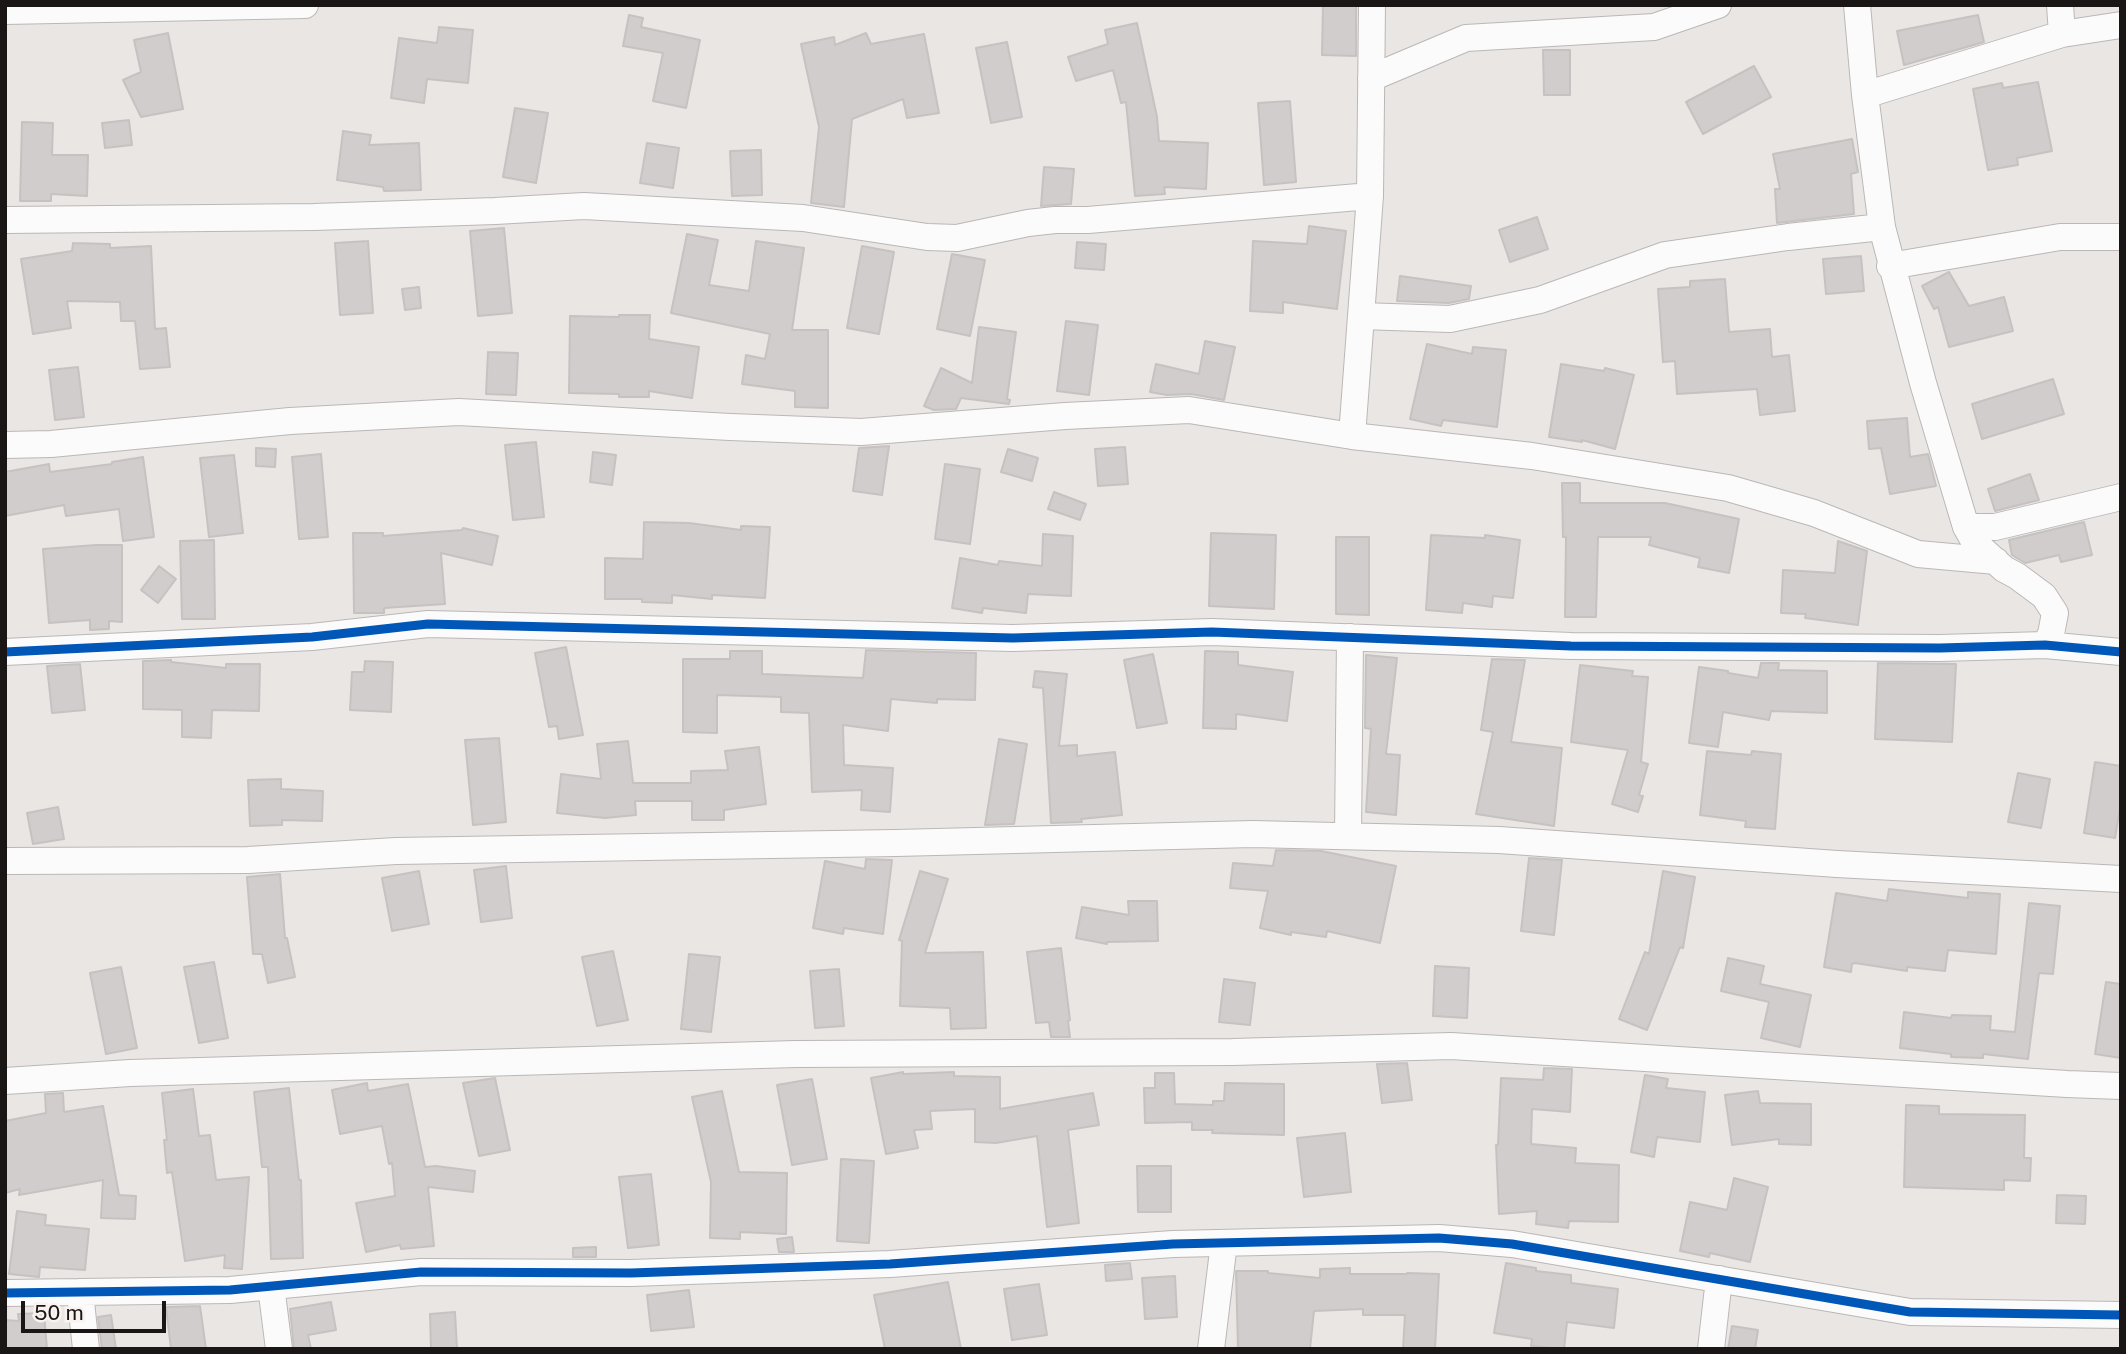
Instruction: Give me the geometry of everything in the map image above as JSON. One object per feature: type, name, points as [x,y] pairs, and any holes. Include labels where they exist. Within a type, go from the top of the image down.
[{"type":"street","points":[[5,11],[305,5]]},
{"type":"street","points":[[1352,436],[1370,196],[1372,5]]},
{"type":"street","points":[[1371,78],[1466,38],[1654,27],[1718,5]]},
{"type":"street","points":[[1857,5],[1865,95],[1882,227],[1923,383],[1966,527],[1975,543],[2004,569],[2044,596],[2055,613],[2051,634],[2045,645]]},
{"type":"street","points":[[2060,5],[2062,34]]},
{"type":"street","points":[[1865,95],[2062,34],[2121,25]]},
{"type":"street","points":[[5,220],[314,217],[584,206],[803,218],[927,237],[957,238],[1055,220],[1370,196]]},
{"type":"street","points":[[1361,316],[1450,319],[1539,300],[1665,255],[1788,237],[1882,227]]},
{"type":"street","points":[[1890,265],[2060,237],[2121,236]]},
{"type":"street","points":[[5,445],[51,444],[290,421],[459,412],[861,432],[1065,416],[1189,410],[1352,436],[1532,456],[1728,488],[1814,513],[1918,554],[1996,561]]},
{"type":"street","points":[[1966,527],[1995,527],[2121,497]]},
{"type":"street","points":[[5,652],[312,637],[428,624],[1013,639],[1212,632],[1571,646],[1940,648],[2045,645],[2121,652]]},
{"type":"street","points":[[1348,836],[1350,637]]},
{"type":"street","points":[[5,861],[248,860],[396,851],[1253,834],[1499,840],[1837,864],[2121,879]]},
{"type":"street","points":[[5,1081],[130,1073],[796,1054],[1219,1052],[1451,1046],[2121,1086]]},
{"type":"street","points":[[5,1293],[230,1290],[421,1272],[685,1272],[890,1264],[1173,1244],[1439,1238],[1512,1244],[1910,1312],[2121,1315]]},
{"type":"street","points":[[1211,1349],[1224,1243]]},
{"type":"street","points":[[1711,1349],[1719,1279]]},
{"type":"street","points":[[271,1286],[279,1349]]},
{"type":"street","points":[[80,1292],[86,1349]]},
{"type":"building","points":[[1323,5],[1356,5],[1356,56],[1322,55]]},
{"type":"building","points":[[629,15],[643,18],[641,27],[700,40],[686,108],[653,101],[663,53],[623,46]]},
{"type":"building","points":[[1978,15],[1984,42],[1904,65],[1897,31]]},
{"type":"building","points":[[1137,23],[1157,117],[1159,141],[1208,143],[1206,189],[1164,187],[1165,194],[1135,196],[1126,102],[1121,103],[1113,70],[1076,81],[1068,57],[1108,44],[1105,30]]},
{"type":"building","points":[[439,27],[473,30],[468,83],[427,79],[424,103],[391,98],[399,38],[437,43]]},
{"type":"building","points":[[168,33],[183,109],[141,117],[123,80],[141,72],[134,40]]},
{"type":"building","points":[[866,33],[871,44],[924,34],[939,113],[907,118],[903,99],[852,119],[844,207],[811,203],[819,127],[801,44],[834,37],[835,45]]},
{"type":"building","points":[[1007,42],[1022,117],[991,123],[976,48]]},
{"type":"building","points":[[1543,50],[1570,50],[1570,95],[1544,95]]},
{"type":"building","points":[[1754,66],[1771,97],[1703,134],[1686,102]]},
{"type":"building","points":[[2038,82],[2052,151],[2017,158],[2018,165],[1988,170],[1973,89],[2002,83],[2003,88]]},
{"type":"building","points":[[1290,101],[1296,182],[1264,185],[1258,103]]},
{"type":"building","points":[[515,108],[548,113],[536,183],[503,177]]},
{"type":"building","points":[[129,120],[132,145],[105,148],[102,123]]},
{"type":"building","points":[[22,122],[53,123],[52,155],[88,155],[87,196],[51,194],[51,201],[20,201]]},
{"type":"building","points":[[343,131],[371,135],[369,145],[419,143],[421,190],[384,191],[383,187],[337,180]]},
{"type":"building","points":[[1852,139],[1858,172],[1851,174],[1854,214],[1777,223],[1775,189],[1780,189],[1773,154]]},
{"type":"building","points":[[647,143],[679,148],[673,188],[640,183]]},
{"type":"building","points":[[761,150],[762,195],[732,196],[730,151]]},
{"type":"building","points":[[1044,167],[1074,169],[1071,204],[1041,206]]},
{"type":"building","points":[[1537,217],[1548,249],[1510,262],[1499,230]]},
{"type":"building","points":[[1309,226],[1346,231],[1337,309],[1283,302],[1283,313],[1250,311],[1253,241],[1307,244]]},
{"type":"building","points":[[504,228],[512,313],[478,316],[470,231]]},
{"type":"building","points":[[687,234],[718,240],[709,285],[749,291],[756,241],[804,248],[792,330],[828,330],[828,408],[795,407],[795,391],[742,384],[746,355],[765,359],[770,334],[671,313]]},
{"type":"building","points":[[368,241],[373,313],[340,315],[335,243]]},
{"type":"building","points":[[1077,242],[1106,244],[1104,270],[1075,268]]},
{"type":"building","points":[[73,243],[110,244],[110,248],[151,246],[155,329],[166,328],[170,367],[140,369],[135,321],[121,321],[120,302],[67,301],[71,328],[33,334],[21,259],[72,251]]},
{"type":"building","points":[[862,246],[894,252],[879,334],[847,328]]},
{"type":"building","points":[[952,254],[985,260],[970,336],[937,329]]},
{"type":"building","points":[[1861,256],[1864,291],[1826,294],[1823,259]]},
{"type":"building","points":[[1949,272],[1969,306],[2004,297],[2013,331],[1949,347],[1938,307],[1934,309],[1922,286]]},
{"type":"building","points":[[1400,276],[1471,286],[1469,299],[1449,303],[1397,301]]},
{"type":"building","points":[[1725,279],[1729,332],[1770,329],[1772,357],[1789,355],[1795,411],[1760,415],[1757,389],[1677,394],[1675,361],[1663,362],[1658,289],[1690,287],[1690,281]]},
{"type":"building","points":[[419,287],[421,308],[405,310],[402,289]]},
{"type":"building","points":[[650,315],[649,339],[699,347],[692,398],[649,391],[649,397],[569,393],[570,316]]},
{"type":"building","points":[[1066,321],[1098,325],[1089,395],[1057,391]]},
{"type":"building","points":[[979,327],[1016,332],[1007,399],[1010,400],[1009,404],[961,398],[956,409],[934,410],[924,406],[941,368],[972,383]]},
{"type":"building","points":[[1205,341],[1235,347],[1224,400],[1191,394],[1167,395],[1150,392],[1156,364],[1199,374]]},
{"type":"building","points":[[1427,344],[1472,354],[1473,347],[1506,350],[1497,427],[1443,420],[1441,426],[1410,419]]},
{"type":"building","points":[[488,352],[518,353],[516,395],[486,394]]},
{"type":"building","points":[[1561,364],[1604,371],[1605,368],[1634,375],[1615,449],[1582,440],[1549,437]]},
{"type":"building","points":[[78,367],[84,417],[55,420],[49,370]]},
{"type":"building","points":[[2053,379],[2064,414],[1982,439],[1972,404]]},
{"type":"building","points":[[1907,418],[1910,457],[1928,454],[1936,486],[1890,494],[1881,448],[1869,449],[1867,421]]},
{"type":"building","points":[[536,442],[544,517],[513,520],[505,445]]},
{"type":"building","points":[[889,446],[882,495],[853,491],[859,448]]},
{"type":"building","points":[[1125,447],[1128,484],[1098,486],[1095,449]]},
{"type":"building","points":[[256,448],[276,449],[275,467],[256,466]]},
{"type":"building","points":[[1008,449],[1038,458],[1032,481],[1001,472]]},
{"type":"building","points":[[593,452],[616,455],[612,485],[590,482]]},
{"type":"building","points":[[321,454],[328,537],[299,539],[292,457]]},
{"type":"building","points":[[234,455],[243,533],[209,537],[200,458]]},
{"type":"building","points":[[143,457],[154,537],[123,541],[119,509],[66,516],[64,505],[5,516],[5,472],[49,464],[50,472]]},
{"type":"building","points":[[945,464],[980,469],[970,544],[935,539]]},
{"type":"building","points":[[2030,474],[2039,500],[1995,511],[1988,489]]},
{"type":"building","points":[[1562,483],[1580,483],[1580,503],[1665,503],[1739,519],[1729,573],[1698,567],[1700,558],[1649,545],[1651,537],[1598,537],[1596,617],[1565,617],[1566,537],[1563,537]]},
{"type":"building","points":[[1054,492],[1086,504],[1080,520],[1048,509]]},
{"type":"building","points":[[644,522],[689,523],[741,530],[741,526],[770,527],[765,598],[712,595],[712,599],[672,595],[672,603],[642,602],[642,599],[605,599],[605,558],[643,559]]},
{"type":"building","points":[[2084,522],[2092,555],[2061,562],[2059,555],[2025,563],[2012,555],[2009,540]]},
{"type":"building","points":[[463,528],[498,536],[492,565],[441,553],[445,604],[384,608],[384,613],[354,613],[353,533],[383,533],[383,536]]},
{"type":"building","points":[[1211,533],[1276,535],[1274,609],[1209,606]]},
{"type":"building","points":[[1043,534],[1073,536],[1071,596],[1028,594],[1026,613],[983,608],[982,613],[952,608],[960,558],[998,565],[999,561],[1042,566]]},
{"type":"building","points":[[1431,535],[1485,538],[1485,535],[1520,540],[1513,598],[1493,596],[1492,607],[1463,603],[1462,613],[1426,610]]},
{"type":"building","points":[[1336,537],[1369,537],[1369,615],[1336,614]]},
{"type":"building","points":[[214,540],[215,619],[182,619],[180,541]]},
{"type":"building","points":[[1838,541],[1867,551],[1858,625],[1805,618],[1806,614],[1781,613],[1783,570],[1835,573]]},
{"type":"building","points":[[122,545],[122,622],[109,621],[109,629],[90,630],[90,620],[49,623],[43,549]]},
{"type":"building","points":[[159,566],[176,579],[158,603],[141,590]]},
{"type":"building","points":[[566,647],[583,735],[559,739],[557,726],[549,727],[535,653]]},
{"type":"building","points":[[866,650],[976,653],[975,700],[937,699],[937,703],[891,699],[888,731],[843,725],[844,765],[893,768],[890,812],[861,810],[862,790],[812,792],[809,713],[781,712],[781,697],[717,695],[717,733],[683,732],[683,659],[730,659],[730,651],[762,651],[762,674],[863,678]]},
{"type":"building","points":[[1205,651],[1238,652],[1238,665],[1293,672],[1287,721],[1236,714],[1236,729],[1203,728]]},
{"type":"building","points":[[1153,654],[1167,723],[1137,728],[1124,660]]},
{"type":"building","points":[[1366,655],[1397,658],[1386,754],[1400,755],[1396,815],[1366,812],[1371,729],[1365,728]]},
{"type":"building","points":[[1492,659],[1525,660],[1511,742],[1562,748],[1554,826],[1476,814],[1493,732],[1481,730]]},
{"type":"building","points":[[171,660],[226,668],[226,664],[260,664],[259,711],[212,710],[211,738],[182,737],[182,710],[143,709],[143,661]]},
{"type":"building","points":[[365,661],[393,662],[391,712],[350,710],[352,672],[364,672]]},
{"type":"building","points":[[1761,663],[1779,663],[1778,670],[1827,671],[1827,713],[1771,711],[1769,720],[1723,712],[1718,747],[1689,743],[1699,667],[1758,678]]},
{"type":"building","points":[[1878,663],[1956,664],[1952,742],[1875,739]]},
{"type":"building","points":[[80,664],[85,710],[52,713],[47,666]]},
{"type":"building","points":[[1580,665],[1633,671],[1632,676],[1648,677],[1641,762],[1648,764],[1639,795],[1643,796],[1638,812],[1612,804],[1628,750],[1571,742]]},
{"type":"building","points":[[1035,671],[1067,674],[1059,746],[1077,745],[1077,756],[1115,752],[1122,815],[1081,819],[1082,822],[1051,823],[1043,688],[1033,687]]},
{"type":"building","points":[[499,738],[506,822],[473,825],[465,740]]},
{"type":"building","points":[[999,739],[1027,744],[1014,824],[985,825]]},
{"type":"building","points":[[628,741],[633,783],[691,783],[691,771],[728,770],[725,751],[759,747],[766,804],[724,810],[724,820],[692,820],[692,801],[635,801],[636,815],[605,818],[557,813],[561,774],[601,779],[597,744]]},
{"type":"building","points":[[1707,751],[1751,755],[1752,751],[1781,754],[1775,829],[1745,827],[1746,821],[1700,815]]},
{"type":"building","points":[[2095,762],[2121,766],[2121,802],[2115,838],[2084,833]]},
{"type":"building","points":[[2018,773],[2050,779],[2041,828],[2008,822]]},
{"type":"building","points":[[281,779],[281,789],[323,791],[322,821],[282,820],[282,825],[250,826],[248,780]]},
{"type":"building","points":[[58,807],[64,839],[33,844],[27,813]]},
{"type":"building","points":[[1276,850],[1321,851],[1396,866],[1380,943],[1327,931],[1326,937],[1291,932],[1291,935],[1260,928],[1268,891],[1230,888],[1233,863],[1273,866]]},
{"type":"building","points":[[1529,858],[1562,860],[1554,935],[1521,931]]},
{"type":"building","points":[[866,859],[892,860],[883,934],[844,928],[843,934],[813,928],[825,861],[865,869]]},
{"type":"building","points":[[506,866],[512,918],[481,922],[474,870]]},
{"type":"building","points":[[419,871],[429,924],[392,931],[382,878]]},
{"type":"building","points":[[920,871],[948,879],[925,953],[983,952],[986,1028],[951,1029],[950,1008],[900,1006],[902,941],[899,940]]},
{"type":"building","points":[[1663,871],[1695,877],[1683,948],[1680,947],[1647,1030],[1619,1019],[1645,952],[1649,954]]},
{"type":"building","points":[[280,874],[285,938],[295,977],[268,983],[262,954],[253,954],[247,877]]},
{"type":"building","points":[[1889,889],[1968,898],[1968,892],[2000,894],[1996,954],[1948,950],[1945,971],[1907,967],[1907,971],[1855,963],[1852,964],[1851,972],[1824,967],[1836,893],[1887,901]]},
{"type":"building","points":[[1128,901],[1157,901],[1158,941],[1107,944],[1076,938],[1082,907],[1129,915]]},
{"type":"building","points":[[2029,903],[2060,906],[2053,974],[2039,973],[2028,1059],[1983,1054],[1983,1058],[1951,1057],[1951,1054],[1900,1048],[1904,1012],[1951,1018],[1952,1015],[1991,1016],[1990,1030],[2015,1032]]},
{"type":"building","points":[[1061,948],[1070,1037],[1051,1037],[1049,1022],[1036,1023],[1027,952]]},
{"type":"building","points":[[613,951],[628,1020],[597,1026],[582,957]]},
{"type":"building","points":[[689,954],[720,957],[711,1032],[681,1029]]},
{"type":"building","points":[[1728,958],[1764,966],[1760,984],[1811,995],[1800,1047],[1761,1038],[1769,1002],[1721,991]]},
{"type":"building","points":[[214,962],[228,1038],[199,1043],[184,967]]},
{"type":"building","points":[[1435,966],[1469,968],[1467,1018],[1433,1016]]},
{"type":"building","points":[[121,967],[137,1048],[106,1054],[90,973]]},
{"type":"building","points":[[839,969],[844,1026],[815,1028],[810,971]]},
{"type":"building","points":[[1224,979],[1255,983],[1250,1025],[1219,1022]]},
{"type":"building","points":[[2106,982],[2121,984],[2121,1058],[2095,1054]]},
{"type":"building","points":[[1407,1063],[1412,1100],[1382,1103],[1377,1064]]},
{"type":"building","points":[[1544,1068],[1572,1069],[1570,1112],[1532,1109],[1531,1144],[1576,1148],[1575,1163],[1619,1165],[1618,1222],[1569,1221],[1568,1228],[1536,1224],[1537,1211],[1499,1214],[1496,1145],[1501,1078],[1543,1080]]},
{"type":"building","points":[[903,1072],[954,1072],[954,1076],[1000,1077],[1000,1109],[1093,1093],[1099,1125],[1068,1130],[1079,1223],[1047,1227],[1037,1136],[996,1143],[975,1142],[975,1109],[930,1111],[932,1129],[914,1130],[918,1148],[886,1154],[871,1078]]},
{"type":"building","points":[[1155,1073],[1174,1073],[1175,1104],[1213,1105],[1213,1101],[1224,1101],[1225,1083],[1284,1084],[1284,1135],[1212,1133],[1213,1130],[1192,1130],[1192,1122],[1145,1123],[1144,1088],[1155,1088]]},
{"type":"building","points":[[1645,1075],[1668,1079],[1666,1088],[1705,1092],[1700,1142],[1657,1137],[1654,1157],[1631,1152]]},
{"type":"building","points":[[495,1078],[510,1150],[479,1156],[463,1083]]},
{"type":"building","points":[[812,1079],[827,1159],[792,1165],[777,1085]]},
{"type":"building","points":[[367,1083],[368,1091],[408,1084],[425,1167],[475,1171],[473,1192],[428,1187],[434,1246],[401,1249],[400,1245],[366,1252],[356,1203],[395,1196],[392,1163],[389,1164],[382,1126],[340,1134],[332,1090]]},
{"type":"building","points":[[289,1088],[301,1180],[303,1258],[271,1259],[268,1167],[262,1167],[254,1092]]},
{"type":"building","points":[[193,1089],[199,1136],[210,1135],[216,1180],[249,1177],[242,1269],[224,1268],[225,1255],[185,1261],[172,1172],[167,1173],[162,1093]]},
{"type":"building","points":[[722,1091],[739,1172],[787,1173],[786,1234],[740,1232],[740,1239],[710,1238],[711,1182],[692,1097]]},
{"type":"building","points":[[1758,1091],[1760,1103],[1811,1104],[1811,1145],[1779,1144],[1779,1139],[1732,1145],[1725,1095]]},
{"type":"building","points":[[63,1093],[64,1112],[103,1106],[119,1195],[136,1196],[135,1219],[101,1218],[103,1180],[19,1195],[20,1189],[5,1193],[5,1121],[46,1113],[45,1094]]},
{"type":"building","points":[[1906,1105],[1939,1106],[1939,1114],[2025,1115],[2024,1158],[2031,1158],[2030,1181],[2004,1180],[2004,1190],[1904,1187]]},
{"type":"building","points":[[1345,1133],[1351,1192],[1304,1197],[1297,1138]]},
{"type":"building","points":[[841,1159],[874,1161],[869,1243],[837,1241]]},
{"type":"building","points":[[1137,1166],[1171,1166],[1171,1212],[1138,1212]]},
{"type":"building","points":[[651,1174],[659,1245],[628,1248],[619,1177]]},
{"type":"building","points":[[1734,1178],[1768,1187],[1750,1262],[1710,1253],[1709,1257],[1680,1251],[1690,1202],[1727,1210]]},
{"type":"building","points":[[2057,1195],[2086,1196],[2085,1224],[2056,1223]]},
{"type":"building","points":[[17,1211],[46,1215],[45,1225],[89,1229],[85,1270],[40,1267],[39,1277],[9,1274]]},
{"type":"building","points":[[792,1237],[794,1252],[779,1252],[777,1239]]},
{"type":"building","points":[[596,1247],[596,1257],[573,1257],[573,1248]]},
{"type":"building","points":[[1130,1263],[1132,1279],[1106,1281],[1105,1265]]},
{"type":"building","points":[[1506,1263],[1536,1268],[1536,1271],[1571,1275],[1571,1283],[1618,1289],[1614,1328],[1567,1322],[1564,1349],[1531,1346],[1532,1339],[1494,1333]]},
{"type":"building","points":[[1350,1268],[1350,1274],[1439,1274],[1435,1349],[1403,1349],[1405,1315],[1363,1315],[1363,1309],[1314,1311],[1310,1349],[1238,1349],[1236,1271],[1268,1271],[1320,1278],[1320,1269]]},
{"type":"building","points":[[1175,1276],[1177,1317],[1145,1319],[1142,1278]]},
{"type":"building","points":[[948,1282],[961,1349],[885,1349],[874,1295]]},
{"type":"building","points":[[1039,1284],[1047,1335],[1012,1340],[1004,1289]]},
{"type":"building","points":[[689,1290],[694,1327],[651,1331],[647,1295]]},
{"type":"building","points":[[331,1302],[336,1330],[308,1335],[311,1349],[294,1349],[290,1309]]},
{"type":"building","points":[[200,1306],[206,1349],[171,1349],[166,1307]]},
{"type":"building","points":[[455,1312],[457,1349],[431,1349],[430,1314]]},
{"type":"building","points":[[44,1313],[47,1349],[5,1349],[5,1320],[19,1321],[18,1314]]},
{"type":"building","points":[[111,1315],[116,1349],[102,1349],[98,1317]]},
{"type":"building","points":[[1732,1326],[1758,1330],[1755,1349],[1728,1349]]},
{"type":"cycle path","points":[[5,652],[312,637],[428,624],[1013,638],[1212,632],[1571,646],[1940,648],[2045,645],[2121,652]]},
{"type":"cycle path","points":[[5,1293],[230,1290],[421,1272],[631,1273],[890,1264],[1173,1244],[1439,1238],[1512,1244],[1910,1312],[2121,1315]]}]
